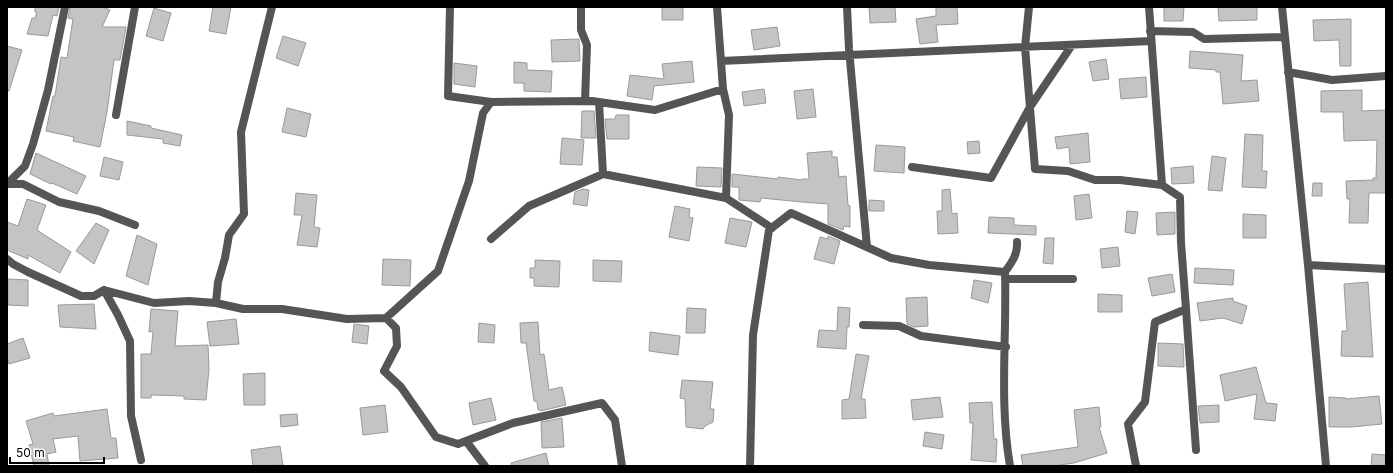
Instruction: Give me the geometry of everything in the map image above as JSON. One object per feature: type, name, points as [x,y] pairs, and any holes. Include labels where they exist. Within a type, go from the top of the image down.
[{"type":"street","points":[[7,184],[25,166],[33,144],[48,90],[65,7]]},
{"type":"street","points":[[116,115],[135,7]]},
{"type":"street","points":[[216,304],[218,282],[225,258],[229,236],[244,214],[241,132],[272,7]]},
{"type":"street","points":[[450,7],[448,96],[490,102],[586,101],[655,110],[723,89]]},
{"type":"street","points":[[581,7],[581,30],[587,45],[586,101]]},
{"type":"street","points":[[717,7],[723,89],[729,116],[726,198]]},
{"type":"street","points":[[847,7],[867,247]]},
{"type":"street","points":[[1030,7],[1025,47],[1035,169],[1068,171],[1095,180],[1120,180],[1162,185],[1180,197],[1181,243],[1196,450]]},
{"type":"street","points":[[1149,7],[1162,185]]},
{"type":"street","points":[[1282,7],[1308,265],[1326,466]]},
{"type":"street","points":[[1150,31],[1193,32],[1204,39],[1285,36]]},
{"type":"street","points":[[721,61],[1151,42]]},
{"type":"street","points":[[912,167],[991,178],[1030,108],[1072,45]]},
{"type":"street","points":[[1288,72],[1332,80],[1386,76]]},
{"type":"street","points":[[7,259],[28,272],[81,296],[94,296],[104,290],[154,303],[189,301],[243,309],[282,309],[347,319],[386,318],[438,272],[469,182],[483,113],[490,102]]},
{"type":"street","points":[[599,102],[603,174]]},
{"type":"street","points":[[491,239],[529,206],[603,174],[726,198],[772,228]]},
{"type":"street","points":[[7,184],[23,184],[59,202],[99,211],[135,225]]},
{"type":"street","points":[[750,466],[753,335],[769,230],[791,213],[892,258],[929,265],[1006,275],[1073,279]]},
{"type":"street","points":[[1010,466],[1004,414],[1006,275],[1017,250],[1017,242]]},
{"type":"street","points":[[1308,265],[1386,270]]},
{"type":"street","points":[[104,290],[130,341],[131,416],[141,460]]},
{"type":"street","points":[[1136,466],[1128,424],[1145,402],[1155,322],[1186,309]]},
{"type":"street","points":[[386,318],[396,328],[397,346],[384,371],[401,387],[436,437],[458,444],[513,423],[602,403],[615,420],[622,466]]},
{"type":"street","points":[[863,325],[899,326],[921,336],[1006,347]]},
{"type":"street","points":[[466,441],[485,466]]},
{"type":"building","points":[[35,7],[59,7],[57,16],[53,15],[48,36],[27,34],[32,18],[35,18],[37,12],[35,12]]},
{"type":"building","points":[[70,7],[103,7],[110,10],[102,27],[126,27],[120,60],[114,60],[107,112],[100,147],[73,141],[74,137],[46,131],[53,96],[55,96],[61,57],[67,58],[73,19],[68,18]]},
{"type":"building","points":[[213,7],[231,7],[226,34],[209,31]]},
{"type":"building","points":[[662,7],[683,7],[683,20],[662,20]]},
{"type":"building","points":[[869,7],[895,7],[896,22],[870,23]]},
{"type":"building","points":[[936,7],[957,7],[958,24],[936,25],[938,42],[920,44],[916,19],[936,16]]},
{"type":"building","points":[[1164,7],[1184,7],[1183,21],[1164,21]]},
{"type":"building","points":[[1218,7],[1257,7],[1257,20],[1219,21]]},
{"type":"building","points":[[154,8],[171,13],[163,41],[146,36]]},
{"type":"building","points":[[1351,19],[1351,66],[1340,66],[1339,40],[1314,41],[1313,20]]},
{"type":"building","points":[[777,27],[780,46],[754,50],[751,30]]},
{"type":"building","points":[[283,36],[306,43],[298,66],[276,58]]},
{"type":"building","points":[[579,39],[580,61],[552,62],[551,40]]},
{"type":"building","points":[[7,46],[22,50],[9,91],[7,91]]},
{"type":"building","points":[[1190,51],[1243,55],[1241,81],[1257,80],[1259,101],[1223,104],[1220,72],[1216,72],[1216,70],[1189,68]]},
{"type":"building","points":[[1106,59],[1109,79],[1093,81],[1089,62]]},
{"type":"building","points":[[692,61],[694,82],[654,86],[652,100],[627,96],[630,75],[664,79],[662,64]]},
{"type":"building","points":[[514,62],[527,63],[527,70],[552,71],[551,92],[524,91],[524,83],[514,83]]},
{"type":"building","points":[[454,63],[477,66],[475,87],[454,84]]},
{"type":"building","points":[[1146,77],[1147,97],[1121,99],[1119,79]]},
{"type":"building","points":[[764,89],[766,103],[744,106],[742,92]]},
{"type":"building","points":[[813,89],[816,117],[797,119],[794,91]]},
{"type":"building","points":[[1362,90],[1362,111],[1386,110],[1386,193],[1369,193],[1368,223],[1349,223],[1350,199],[1347,199],[1346,181],[1373,180],[1373,178],[1376,178],[1377,140],[1344,141],[1343,112],[1321,112],[1321,91]]},
{"type":"building","points":[[287,108],[311,114],[306,137],[282,132]]},
{"type":"building","points":[[582,111],[594,111],[596,138],[581,138]]},
{"type":"building","points":[[616,115],[629,115],[629,139],[607,139],[605,119],[615,119]]},
{"type":"building","points":[[127,121],[182,135],[180,146],[163,143],[163,139],[127,135]]},
{"type":"building","points":[[1088,133],[1090,162],[1070,164],[1069,147],[1057,149],[1055,137]]},
{"type":"building","points":[[1245,134],[1263,135],[1262,171],[1267,171],[1266,188],[1242,187]]},
{"type":"building","points":[[562,138],[584,140],[582,165],[560,164]]},
{"type":"building","points":[[979,141],[980,153],[968,154],[967,142]]},
{"type":"building","points":[[876,145],[905,147],[904,173],[874,171]]},
{"type":"building","points":[[832,151],[832,157],[837,157],[839,177],[846,176],[848,205],[850,206],[850,227],[844,226],[843,230],[828,224],[828,204],[761,198],[760,202],[739,200],[739,187],[732,187],[732,174],[778,179],[778,177],[802,180],[809,179],[807,153]]},
{"type":"building","points":[[36,153],[86,176],[77,194],[30,174]]},
{"type":"building","points":[[1212,156],[1226,158],[1222,191],[1208,190]]},
{"type":"building","points":[[104,157],[123,162],[119,180],[100,176]]},
{"type":"building","points":[[1193,166],[1194,183],[1172,184],[1171,168]]},
{"type":"building","points":[[697,167],[722,168],[721,187],[696,186]]},
{"type":"building","points":[[1313,183],[1322,183],[1322,196],[1312,196]]},
{"type":"building","points":[[583,189],[589,190],[587,206],[573,204],[575,192]]},
{"type":"building","points":[[950,189],[952,214],[957,213],[958,233],[938,234],[937,211],[942,211],[942,190]]},
{"type":"building","points":[[296,193],[317,195],[314,227],[320,228],[317,247],[297,245],[302,215],[294,215]]},
{"type":"building","points":[[1089,194],[1092,218],[1076,220],[1074,196]]},
{"type":"building","points":[[27,199],[46,205],[37,230],[71,252],[60,273],[28,255],[28,259],[7,250],[7,222],[18,226]]},
{"type":"building","points":[[869,200],[884,201],[884,211],[869,211]]},
{"type":"building","points":[[675,206],[690,209],[689,217],[693,218],[689,241],[669,237]]},
{"type":"building","points":[[1127,211],[1138,212],[1135,234],[1125,232]]},
{"type":"building","points":[[1175,212],[1175,234],[1157,235],[1156,213]]},
{"type":"building","points":[[1243,214],[1266,215],[1266,238],[1243,238]]},
{"type":"building","points":[[989,217],[1014,218],[1014,225],[1036,226],[1036,235],[988,233]]},
{"type":"building","points":[[730,218],[752,222],[746,247],[725,243]]},
{"type":"building","points":[[96,223],[109,230],[94,264],[76,251]]},
{"type":"building","points":[[137,235],[157,244],[148,285],[126,276]]},
{"type":"building","points":[[828,236],[840,241],[834,264],[814,259],[820,237],[828,239]]},
{"type":"building","points":[[1045,238],[1054,238],[1053,264],[1043,263]]},
{"type":"building","points":[[1118,247],[1120,266],[1102,268],[1100,249]]},
{"type":"building","points":[[383,259],[411,260],[410,286],[382,285]]},
{"type":"building","points":[[535,260],[560,261],[559,287],[534,286],[534,278],[530,278],[530,268],[535,268]]},
{"type":"building","points":[[593,260],[622,261],[621,282],[593,281]]},
{"type":"building","points":[[1195,268],[1234,270],[1233,285],[1194,283]]},
{"type":"building","points":[[1172,274],[1175,292],[1152,296],[1148,278]]},
{"type":"building","points":[[8,279],[28,280],[28,306],[8,305]]},
{"type":"building","points":[[974,280],[992,283],[988,303],[971,298]]},
{"type":"building","points":[[1368,282],[1373,357],[1341,356],[1342,331],[1347,331],[1344,284]]},
{"type":"building","points":[[1098,294],[1122,295],[1122,312],[1098,312]]},
{"type":"building","points":[[927,297],[928,326],[914,327],[907,324],[906,298]]},
{"type":"building","points":[[1233,298],[1233,301],[1247,306],[1242,324],[1223,318],[1200,321],[1197,303]]},
{"type":"building","points":[[94,304],[96,329],[60,327],[58,305]]},
{"type":"building","points":[[838,307],[850,308],[846,349],[817,347],[819,330],[837,331]]},
{"type":"building","points":[[687,308],[706,309],[705,333],[686,333]]},
{"type":"building","points":[[151,309],[178,311],[175,346],[208,345],[209,369],[206,400],[184,399],[184,396],[151,395],[151,398],[141,398],[141,354],[151,354],[153,331],[149,332]]},
{"type":"building","points":[[236,319],[239,344],[210,346],[207,322]]},
{"type":"building","points":[[538,322],[540,355],[544,354],[549,390],[562,387],[566,405],[540,411],[538,410],[537,402],[534,401],[526,343],[521,343],[520,323]]},
{"type":"building","points":[[479,323],[495,325],[494,343],[478,342]]},
{"type":"building","points":[[354,324],[369,326],[367,344],[352,342]]},
{"type":"building","points":[[650,332],[680,336],[678,355],[649,351]]},
{"type":"building","points":[[23,338],[30,358],[9,364],[7,344]]},
{"type":"building","points":[[1158,343],[1183,344],[1184,367],[1158,366]]},
{"type":"building","points":[[856,354],[869,356],[861,399],[865,399],[866,418],[842,419],[842,400],[849,399]]},
{"type":"building","points":[[1256,367],[1266,403],[1277,404],[1275,421],[1254,419],[1257,394],[1225,401],[1220,375]]},
{"type":"building","points":[[265,373],[265,405],[244,405],[243,374]]},
{"type":"building","points":[[682,380],[713,382],[710,409],[714,409],[713,422],[705,426],[703,429],[686,427],[685,399],[680,398]]},
{"type":"building","points":[[1379,396],[1382,424],[1352,427],[1329,427],[1329,397],[1346,399]]},
{"type":"building","points":[[940,397],[943,417],[913,420],[911,400]]},
{"type":"building","points":[[491,398],[496,420],[473,425],[469,403]]},
{"type":"building","points":[[992,402],[994,439],[997,439],[996,462],[971,460],[973,423],[970,423],[969,403]]},
{"type":"building","points":[[385,405],[388,432],[363,435],[360,408]]},
{"type":"building","points":[[1219,405],[1219,422],[1200,423],[1198,406]]},
{"type":"building","points":[[1099,407],[1101,427],[1099,427],[1107,453],[1074,463],[1053,466],[1023,466],[1021,455],[1078,447],[1074,410]]},
{"type":"building","points":[[107,409],[111,438],[116,438],[118,458],[80,461],[78,436],[53,439],[56,452],[47,454],[49,466],[34,466],[29,445],[33,444],[26,421],[53,413],[54,416]]},
{"type":"building","points":[[297,414],[298,425],[281,427],[280,415]]},
{"type":"building","points":[[562,418],[564,447],[542,448],[541,422]]},
{"type":"building","points":[[925,432],[944,435],[942,449],[923,446]]},
{"type":"building","points":[[280,446],[283,465],[253,466],[251,450]]},
{"type":"building","points":[[546,453],[549,466],[511,466],[511,463]]},
{"type":"building","points":[[1372,454],[1386,455],[1386,466],[1371,466]]}]
